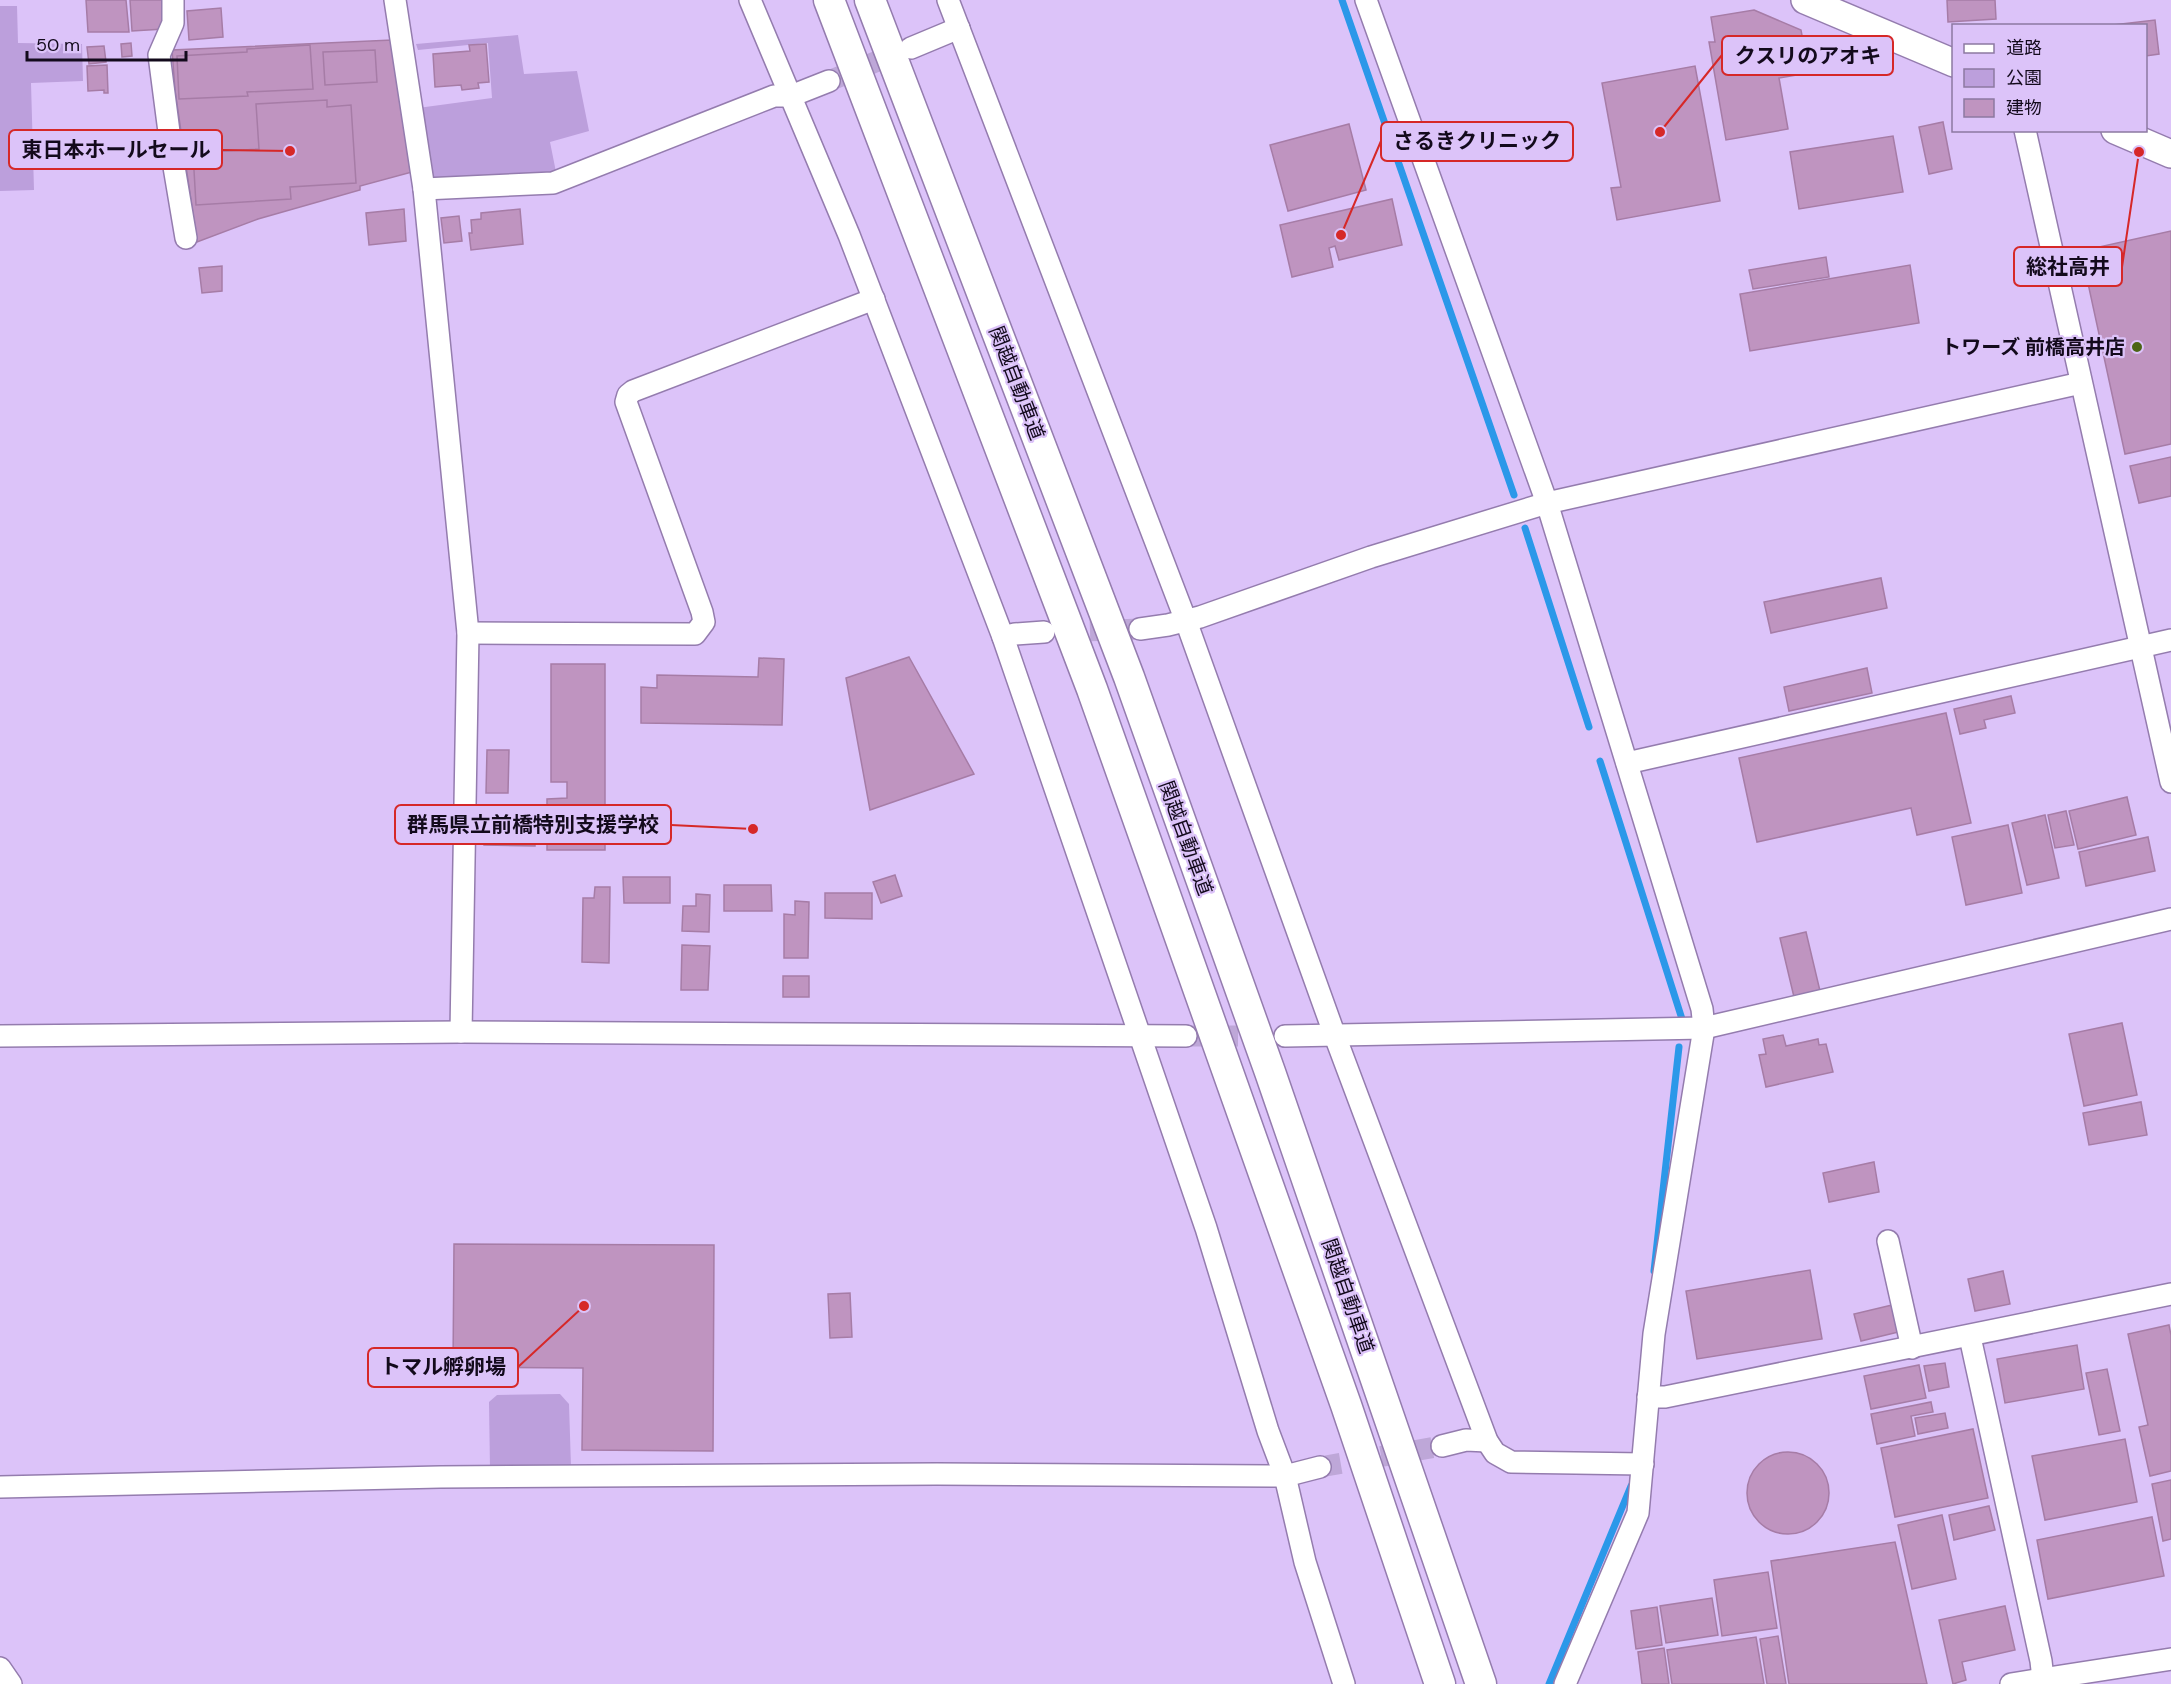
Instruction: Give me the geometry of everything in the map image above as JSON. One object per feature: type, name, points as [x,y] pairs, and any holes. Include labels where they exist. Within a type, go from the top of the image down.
[{"type":"highway","name":"関越自動車道","points":[[829,0],[1092,689],[1338,1382],[1440,1684]]},
{"type":"highway","name":"関越自動車道","points":[[870,0],[1129,677],[1270,1072],[1481,1684]]},
{"type":"main road","points":[[1805,0],[1952,63]]},
{"type":"main road","points":[[2120,132],[2171,154]]},
{"type":"street","points":[[173,0],[172,23],[159,55],[186,238]]},
{"type":"street","points":[[395,0],[424,189],[468,633],[461,1032]]},
{"type":"street","points":[[750,0],[849,235],[1003,638],[1213,1249],[1268,1431],[1285,1476],[1305,1562],[1344,1684]]},
{"type":"street","points":[[948,0],[1186,621],[1335,1036],[1487,1441],[1495,1454],[1510,1462],[1643,1464]]},
{"type":"street","points":[[1366,0],[1547,503],[1701,1009],[1704,1028],[1654,1334],[1638,1513],[1565,1684]]},
{"type":"street","points":[[911,48],[959,28]]},
{"type":"street","points":[[424,189],[553,183],[774,96],[791,96],[829,81]]},
{"type":"street","points":[[2025,132],[2171,782]]},
{"type":"street","points":[[468,633],[696,634],[704,622],[702,612],[626,402],[628,395],[633,391],[873,299]]},
{"type":"street","points":[[1140,629],[1186,621],[1371,557],[1547,503],[2081,383]]},
{"type":"street","points":[[1003,638],[1015,634],[1044,632]]},
{"type":"street","points":[[1627,763],[2171,640]]},
{"type":"street","points":[[1285,1036],[1704,1028],[2171,919]]},
{"type":"street","points":[[0,1036],[461,1032],[1186,1035]]},
{"type":"street","points":[[1888,1241],[1912,1348]]},
{"type":"street","points":[[1648,1397],[1665,1397],[2171,1294]]},
{"type":"street","points":[[1970,1336],[2043,1679]]},
{"type":"street","points":[[1442,1446],[1466,1440],[1487,1441]]},
{"type":"street","points":[[0,1487],[440,1477],[938,1474],[1285,1476],[1320,1467]]},
{"type":"street","points":[[2011,1684],[2043,1679],[2112,1676],[2171,1659]]},
{"type":"street","points":[[0,1668],[11,1684]]},
{"type":"green space","points":[[0,6],[17,6],[18,43],[82,44],[83,81],[31,83],[34,190],[0,191]]},
{"type":"green space","points":[[518,35],[524,74],[577,71],[589,131],[550,142],[557,177],[430,185],[418,108],[492,98],[488,43],[418,50],[416,44]]},
{"type":"green space","points":[[560,1394],[569,1404],[571,1467],[490,1469],[489,1402],[497,1395]]},
{"type":"building","points":[[86,0],[126,0],[129,32],[88,32]]},
{"type":"building","points":[[130,0],[162,0],[164,29],[132,31]]},
{"type":"building","points":[[1947,0],[1995,0],[1996,19],[1948,22]]},
{"type":"building","points":[[221,8],[223,37],[189,40],[187,11]]},
{"type":"building","points":[[1754,10],[1801,30],[1809,73],[1779,78],[1788,129],[1726,140],[1709,42],[1715,42],[1711,17]]},
{"type":"building","points":[[2155,20],[2159,54],[2147,56],[2147,24],[2121,24]]},
{"type":"building","points":[[392,40],[412,172],[360,186],[360,190],[258,219],[197,242],[175,90],[172,50]]},
{"type":"building","points":[[131,43],[132,56],[122,57],[121,44]]},
{"type":"building","points":[[486,44],[489,82],[478,83],[479,88],[462,90],[461,85],[435,87],[433,54],[470,51],[469,45]]},
{"type":"building","points":[[310,45],[313,89],[247,92],[248,96],[179,99],[177,56]]},
{"type":"building","points":[[104,46],[106,62],[89,64],[87,47]]},
{"type":"building","points":[[375,50],[377,82],[325,85],[323,52]]},
{"type":"building","points":[[107,65],[108,93],[104,93],[104,90],[88,91],[87,66]]},
{"type":"building","points":[[1695,66],[1720,201],[1617,220],[1611,188],[1621,187],[1602,83]]},
{"type":"building","points":[[327,100],[327,107],[351,105],[356,183],[290,187],[291,199],[196,205],[193,153],[259,149],[256,104]]},
{"type":"building","points":[[1943,122],[1952,169],[1929,174],[1919,127]]},
{"type":"building","points":[[1349,124],[1366,190],[1288,211],[1270,145]]},
{"type":"building","points":[[1893,136],[1903,192],[1799,209],[1790,152]]},
{"type":"building","points":[[1392,199],[1402,245],[1339,260],[1335,246],[1329,248],[1333,267],[1292,277],[1280,225]]},
{"type":"building","points":[[404,209],[406,241],[369,245],[366,213]]},
{"type":"building","points":[[520,209],[523,244],[471,250],[469,233],[472,233],[471,220],[481,219],[481,213]]},
{"type":"building","points":[[459,216],[462,241],[444,243],[441,218]]},
{"type":"building","name":"トワーズ 前橋高井店","points":[[2171,231],[2171,444],[2125,454],[2081,251]]},
{"type":"building","points":[[1826,257],[1829,277],[1753,289],[1749,270]]},
{"type":"building","points":[[1910,265],[1919,323],[1750,351],[1740,294]]},
{"type":"building","points":[[222,266],[222,291],[202,293],[199,268]]},
{"type":"building","points":[[2171,457],[2171,496],[2139,503],[2130,466]]},
{"type":"building","points":[[1881,578],[1887,608],[1771,633],[1764,602]]},
{"type":"building","points":[[909,657],[974,774],[870,810],[846,678]]},
{"type":"building","points":[[759,658],[784,659],[782,725],[641,723],[641,687],[657,688],[657,675],[758,677]]},
{"type":"building","points":[[551,664],[605,664],[605,850],[547,850],[547,799],[567,798],[567,782],[551,782]]},
{"type":"building","points":[[1867,668],[1872,693],[1789,711],[1784,687]]},
{"type":"building","points":[[2011,696],[2015,713],[1984,720],[1986,728],[1960,734],[1954,709]]},
{"type":"building","points":[[1946,713],[1971,823],[1917,835],[1911,808],[1757,842],[1739,758]]},
{"type":"building","points":[[487,750],[509,750],[508,793],[486,793]]},
{"type":"building","points":[[2127,797],[2136,835],[2078,849],[2069,811]]},
{"type":"building","points":[[2066,811],[2074,845],[2055,848],[2048,815]]},
{"type":"building","points":[[2045,815],[2059,878],[2027,885],[2012,823]]},
{"type":"building","points":[[484,818],[535,819],[535,846],[484,845]]},
{"type":"building","points":[[2008,825],[2022,893],[1966,905],[1952,837]]},
{"type":"building","points":[[2148,837],[2155,871],[2086,886],[2079,852]]},
{"type":"building","points":[[895,875],[902,896],[881,903],[873,882]]},
{"type":"building","points":[[623,877],[670,877],[670,903],[624,903]]},
{"type":"building","points":[[724,885],[771,885],[772,911],[724,911]]},
{"type":"building","points":[[595,887],[610,887],[609,963],[582,962],[583,898],[594,898]]},
{"type":"building","points":[[825,893],[872,893],[872,919],[825,918]]},
{"type":"building","points":[[696,894],[710,895],[709,932],[682,931],[683,906],[696,906]]},
{"type":"building","points":[[795,901],[809,902],[808,958],[784,958],[784,914],[795,915]]},
{"type":"building","points":[[1806,932],[1820,991],[1794,997],[1780,938]]},
{"type":"building","points":[[682,945],[710,946],[708,990],[681,990]]},
{"type":"building","points":[[783,976],[809,976],[809,997],[783,997]]},
{"type":"building","points":[[2122,1023],[2137,1095],[2084,1106],[2069,1034]]},
{"type":"building","points":[[1783,1035],[1786,1046],[1818,1039],[1819,1045],[1826,1044],[1833,1072],[1766,1087],[1759,1055],[1766,1054],[1763,1039]]},
{"type":"building","points":[[2141,1102],[2147,1135],[2089,1145],[2083,1113]]},
{"type":"building","points":[[1874,1162],[1879,1192],[1829,1202],[1823,1173]]},
{"type":"building","points":[[454,1244],[714,1245],[713,1451],[582,1450],[583,1368],[453,1367]]},
{"type":"building","points":[[1810,1270],[1822,1339],[1697,1359],[1686,1291]]},
{"type":"building","points":[[2003,1271],[2010,1304],[1975,1311],[1968,1279]]},
{"type":"building","points":[[850,1293],[852,1337],[830,1338],[828,1294]]},
{"type":"building","points":[[1909,1301],[1915,1328],[1861,1341],[1854,1314]]},
{"type":"building","points":[[2169,1325],[2171,1335],[2171,1471],[2150,1476],[2139,1427],[2148,1425],[2128,1334]]},
{"type":"building","points":[[2077,1345],[2084,1389],[2005,1403],[1997,1359]]},
{"type":"building","points":[[1945,1363],[1949,1387],[1929,1391],[1924,1366]]},
{"type":"building","points":[[1919,1365],[1926,1398],[1871,1409],[1864,1376]]},
{"type":"building","points":[[2107,1369],[2120,1431],[2099,1435],[2086,1373]]},
{"type":"building","points":[[1931,1402],[1933,1412],[1911,1416],[1915,1436],[1877,1444],[1871,1414]]},
{"type":"building","points":[[1945,1413],[1948,1428],[1918,1434],[1915,1418]]},
{"type":"building","points":[[1973,1429],[1988,1498],[1895,1517],[1881,1448]]},
{"type":"building","points":[[2125,1439],[2137,1502],[2045,1520],[2032,1456]]},
{"type":"building","points":[[1780,1452],[1796,1452],[1811,1459],[1822,1470],[1829,1485],[1826,1509],[1817,1522],[1796,1534],[1780,1534],[1765,1527],[1754,1516],[1747,1501],[1747,1485],[1754,1470],[1765,1459]]},
{"type":"building","points":[[2171,1480],[2171,1539],[2163,1541],[2152,1484]]},
{"type":"building","points":[[1989,1506],[1995,1530],[1954,1540],[1949,1515]]},
{"type":"building","points":[[1942,1515],[1956,1579],[1912,1589],[1898,1525]]},
{"type":"building","points":[[2152,1517],[2164,1576],[2048,1599],[2037,1540]]},
{"type":"building","points":[[1895,1542],[1927,1684],[1789,1684],[1771,1561]]},
{"type":"building","points":[[1768,1572],[1777,1628],[1722,1636],[1714,1580]]},
{"type":"building","points":[[1712,1598],[1718,1635],[1666,1643],[1660,1606]]},
{"type":"building","points":[[2005,1606],[2015,1650],[1962,1662],[1966,1680],[1953,1684],[1939,1620]]},
{"type":"building","points":[[1657,1607],[1662,1645],[1636,1649],[1631,1611]]},
{"type":"building","points":[[1778,1636],[1786,1684],[1767,1684],[1760,1639]]},
{"type":"building","points":[[1756,1637],[1764,1684],[1672,1684],[1667,1650]]},
{"type":"building","points":[[1664,1648],[1669,1684],[1642,1684],[1638,1652]]},
{"type":"waterway","points":[[1342,0],[1514,495]]},
{"type":"waterway","points":[[1525,528],[1589,727]]},
{"type":"waterway","points":[[1600,761],[1682,1019]]},
{"type":"waterway","points":[[1654,1271],[1679,1047]]},
{"type":"waterway","points":[[1549,1684],[1631,1486]]},
{"type":"tunnel","points":[[829,81],[902,51]]},
{"type":"tunnel","points":[[1059,632],[1140,629]]},
{"type":"tunnel","points":[[1186,1036],[1269,1036]]},
{"type":"tunnel","points":[[1320,1467],[1442,1446]]},
{"type":"place","name":"クスリのアオキ","points":[[1660,132]]},
{"type":"place","name":"東日本ホールセール","points":[[290,151]]},
{"type":"place","name":"総社高井","points":[[2139,152]]},
{"type":"place","name":"さるきクリニック","points":[[1341,235]]},
{"type":"place","name":"トワーズ 前橋高井店","points":[[2137,347]]},
{"type":"place","name":"群馬県立前橋特別支援学校","points":[[753,829]]},
{"type":"place","name":"トマル孵卵場","points":[[584,1306]]}]
